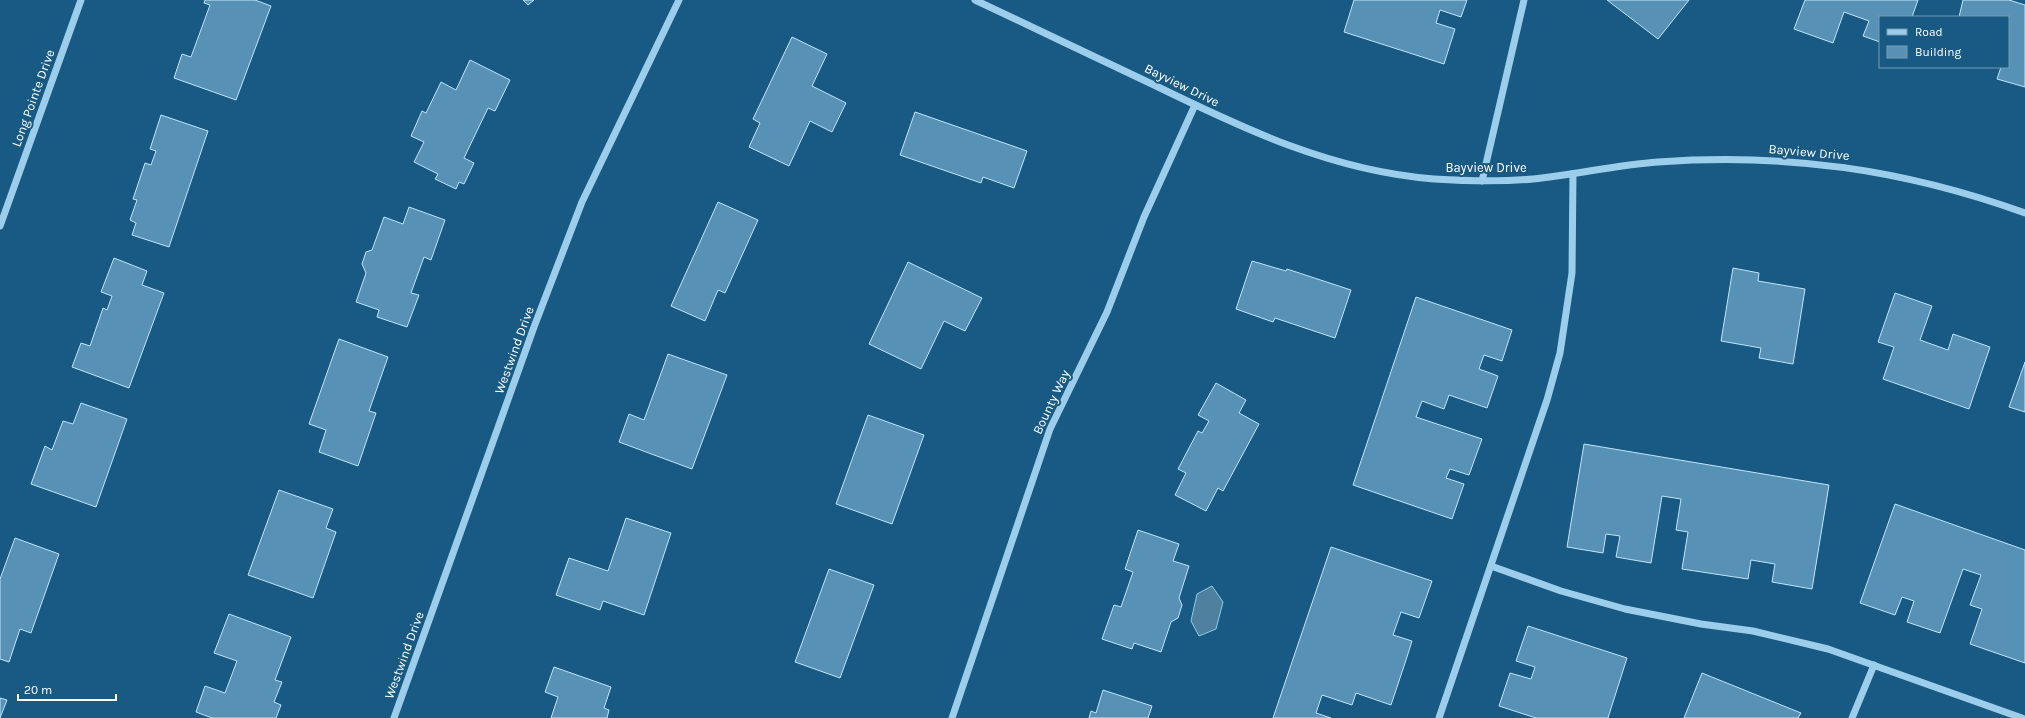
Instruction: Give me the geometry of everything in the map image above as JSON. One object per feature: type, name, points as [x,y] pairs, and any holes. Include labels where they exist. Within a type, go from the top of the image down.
[{"type":"street","name":"Long Pointe Drive","points":[[0,226],[81,0]]},
{"type":"street","name":"Westwind Drive","points":[[394,718],[534,328],[582,202],[679,0]]},
{"type":"street","name":"Bayview Drive","points":[[975,0],[1195,105],[1286,145],[1333,161],[1403,175],[1482,181],[1531,179],[1654,162],[1726,158],[1797,161],[1867,170],[1937,185],[2025,213]]},
{"type":"street","points":[[1482,181],[1524,0]]},
{"type":"street","name":"Bounty Way","points":[[952,718],[1050,429],[1107,312],[1144,217],[1195,105]]},
{"type":"street","points":[[1439,718],[1547,400],[1560,353],[1572,274],[1573,174]]},
{"type":"street","points":[[1491,566],[1561,591],[1625,609],[1798,641],[1874,665],[2022,718]]},
{"type":"street","points":[[1852,718],[1874,665]]},
{"type":"water","points":[[1212,586],[1223,602],[1216,629],[1199,636],[1191,621],[1197,594]]},
{"type":"building","points":[[205,0],[255,0],[271,6],[236,100],[174,78],[182,54],[191,57],[210,5],[204,3]]},
{"type":"building","points":[[523,0],[534,0],[528,5]]},
{"type":"building","points":[[1354,0],[1467,0],[1461,17],[1440,10],[1436,23],[1455,29],[1444,64],[1344,32]]},
{"type":"building","points":[[1607,0],[1689,0],[1658,39]]},
{"type":"building","points":[[1805,0],[1918,0],[1912,16],[1879,16],[1879,42],[1863,36],[1869,21],[1844,12],[1833,43],[1794,29]]},
{"type":"building","points":[[1963,0],[2009,0],[2025,5],[2025,87],[1997,79],[2001,68],[2009,68],[2009,16],[1959,16]]},
{"type":"building","points":[[792,37],[827,54],[812,86],[846,103],[832,132],[810,121],[789,166],[749,147],[760,123],[753,119]]},
{"type":"building","points":[[470,60],[510,80],[495,111],[488,108],[464,158],[474,163],[464,184],[459,182],[456,189],[435,179],[438,174],[414,162],[424,142],[411,136],[422,111],[426,113],[441,82],[456,90]]},
{"type":"building","points":[[915,112],[1027,151],[1014,188],[983,177],[981,183],[900,155]]},
{"type":"building","points":[[161,115],[208,131],[169,247],[132,235],[136,223],[130,220],[137,200],[133,199],[145,163],[151,165],[156,151],[150,149]]},
{"type":"building","points":[[718,202],[758,220],[725,293],[718,290],[705,321],[671,306]]},
{"type":"building","points":[[409,207],[445,220],[431,260],[424,257],[411,293],[419,295],[407,327],[377,317],[379,310],[356,302],[366,273],[362,264],[366,252],[372,250],[384,217],[403,224]]},
{"type":"building","points":[[114,258],[147,271],[142,285],[164,293],[129,388],[72,367],[81,343],[90,346],[103,308],[107,310],[112,296],[101,292]]},
{"type":"building","points":[[1252,261],[1286,271],[1287,269],[1351,290],[1335,338],[1275,318],[1273,322],[1236,309]]},
{"type":"building","points":[[908,262],[982,298],[965,331],[944,321],[921,369],[869,344]]},
{"type":"building","points":[[1733,268],[1759,273],[1758,281],[1805,289],[1793,364],[1759,358],[1761,348],[1721,341]]},
{"type":"building","points":[[1895,293],[1932,306],[1920,340],[1948,350],[1953,334],[1990,347],[1969,409],[1883,379],[1894,347],[1878,342]]},
{"type":"building","points":[[1416,297],[1512,330],[1502,361],[1484,355],[1479,369],[1498,376],[1487,408],[1449,395],[1444,409],[1422,401],[1416,417],[1482,439],[1469,475],[1450,469],[1446,478],[1464,484],[1452,519],[1353,485]]},
{"type":"building","points":[[339,339],[388,357],[369,411],[376,413],[358,466],[319,452],[326,430],[309,424]]},
{"type":"building","points":[[668,354],[727,375],[692,469],[619,442],[629,414],[644,420]]},
{"type":"building","points":[[2025,362],[2025,412],[2009,407]]},
{"type":"building","points":[[1216,383],[1246,400],[1239,413],[1259,424],[1223,491],[1218,488],[1206,511],[1175,495],[1186,473],[1178,469],[1198,431],[1202,433],[1209,421],[1198,415]]},
{"type":"building","points":[[81,403],[127,419],[96,507],[31,484],[45,446],[52,450],[63,421],[73,424]]},
{"type":"building","points":[[868,415],[924,435],[892,524],[836,504]]},
{"type":"building","points":[[1584,444],[1829,485],[1812,589],[1772,582],[1775,564],[1751,560],[1748,579],[1682,569],[1688,532],[1676,530],[1681,499],[1662,496],[1651,563],[1616,557],[1620,536],[1606,534],[1603,553],[1567,547]]},
{"type":"building","points":[[279,490],[333,509],[326,528],[336,532],[313,598],[248,575]]},
{"type":"building","points":[[1895,504],[2025,550],[2025,663],[1970,644],[1982,609],[1970,605],[1981,575],[1963,569],[1940,633],[1907,622],[1914,601],[1902,597],[1895,615],[1860,603]]},
{"type":"building","points":[[626,518],[671,533],[644,615],[603,601],[600,610],[556,595],[569,558],[608,571]]},
{"type":"building","points":[[1138,530],[1179,544],[1173,561],[1189,566],[1179,598],[1182,605],[1178,618],[1171,622],[1161,652],[1134,643],[1132,649],[1102,639],[1114,605],[1121,607],[1133,572],[1125,569]]},
{"type":"building","points":[[15,538],[59,554],[31,633],[20,629],[9,662],[0,659],[0,579]]},
{"type":"building","points":[[1331,547],[1432,581],[1419,618],[1401,612],[1393,635],[1412,641],[1391,705],[1356,693],[1352,705],[1322,695],[1316,713],[1331,718],[1273,718]]},
{"type":"building","points":[[829,569],[874,585],[840,678],[795,662]]},
{"type":"building","points":[[229,614],[291,637],[275,680],[282,682],[274,702],[281,705],[276,718],[212,718],[196,712],[205,686],[225,693],[237,661],[214,653]]},
{"type":"building","points":[[1528,626],[1627,658],[1608,718],[1536,718],[1499,706],[1510,673],[1531,679],[1535,667],[1516,661]]},
{"type":"building","points":[[554,667],[611,687],[604,708],[609,710],[607,718],[551,718],[558,697],[545,692]]},
{"type":"building","points":[[1702,673],[1801,713],[1798,718],[1684,718]]},
{"type":"building","points":[[1103,690],[1152,706],[1148,718],[1089,718],[1091,711],[1096,713]]},
{"type":"building","points":[[0,698],[7,700],[0,718]]}]
